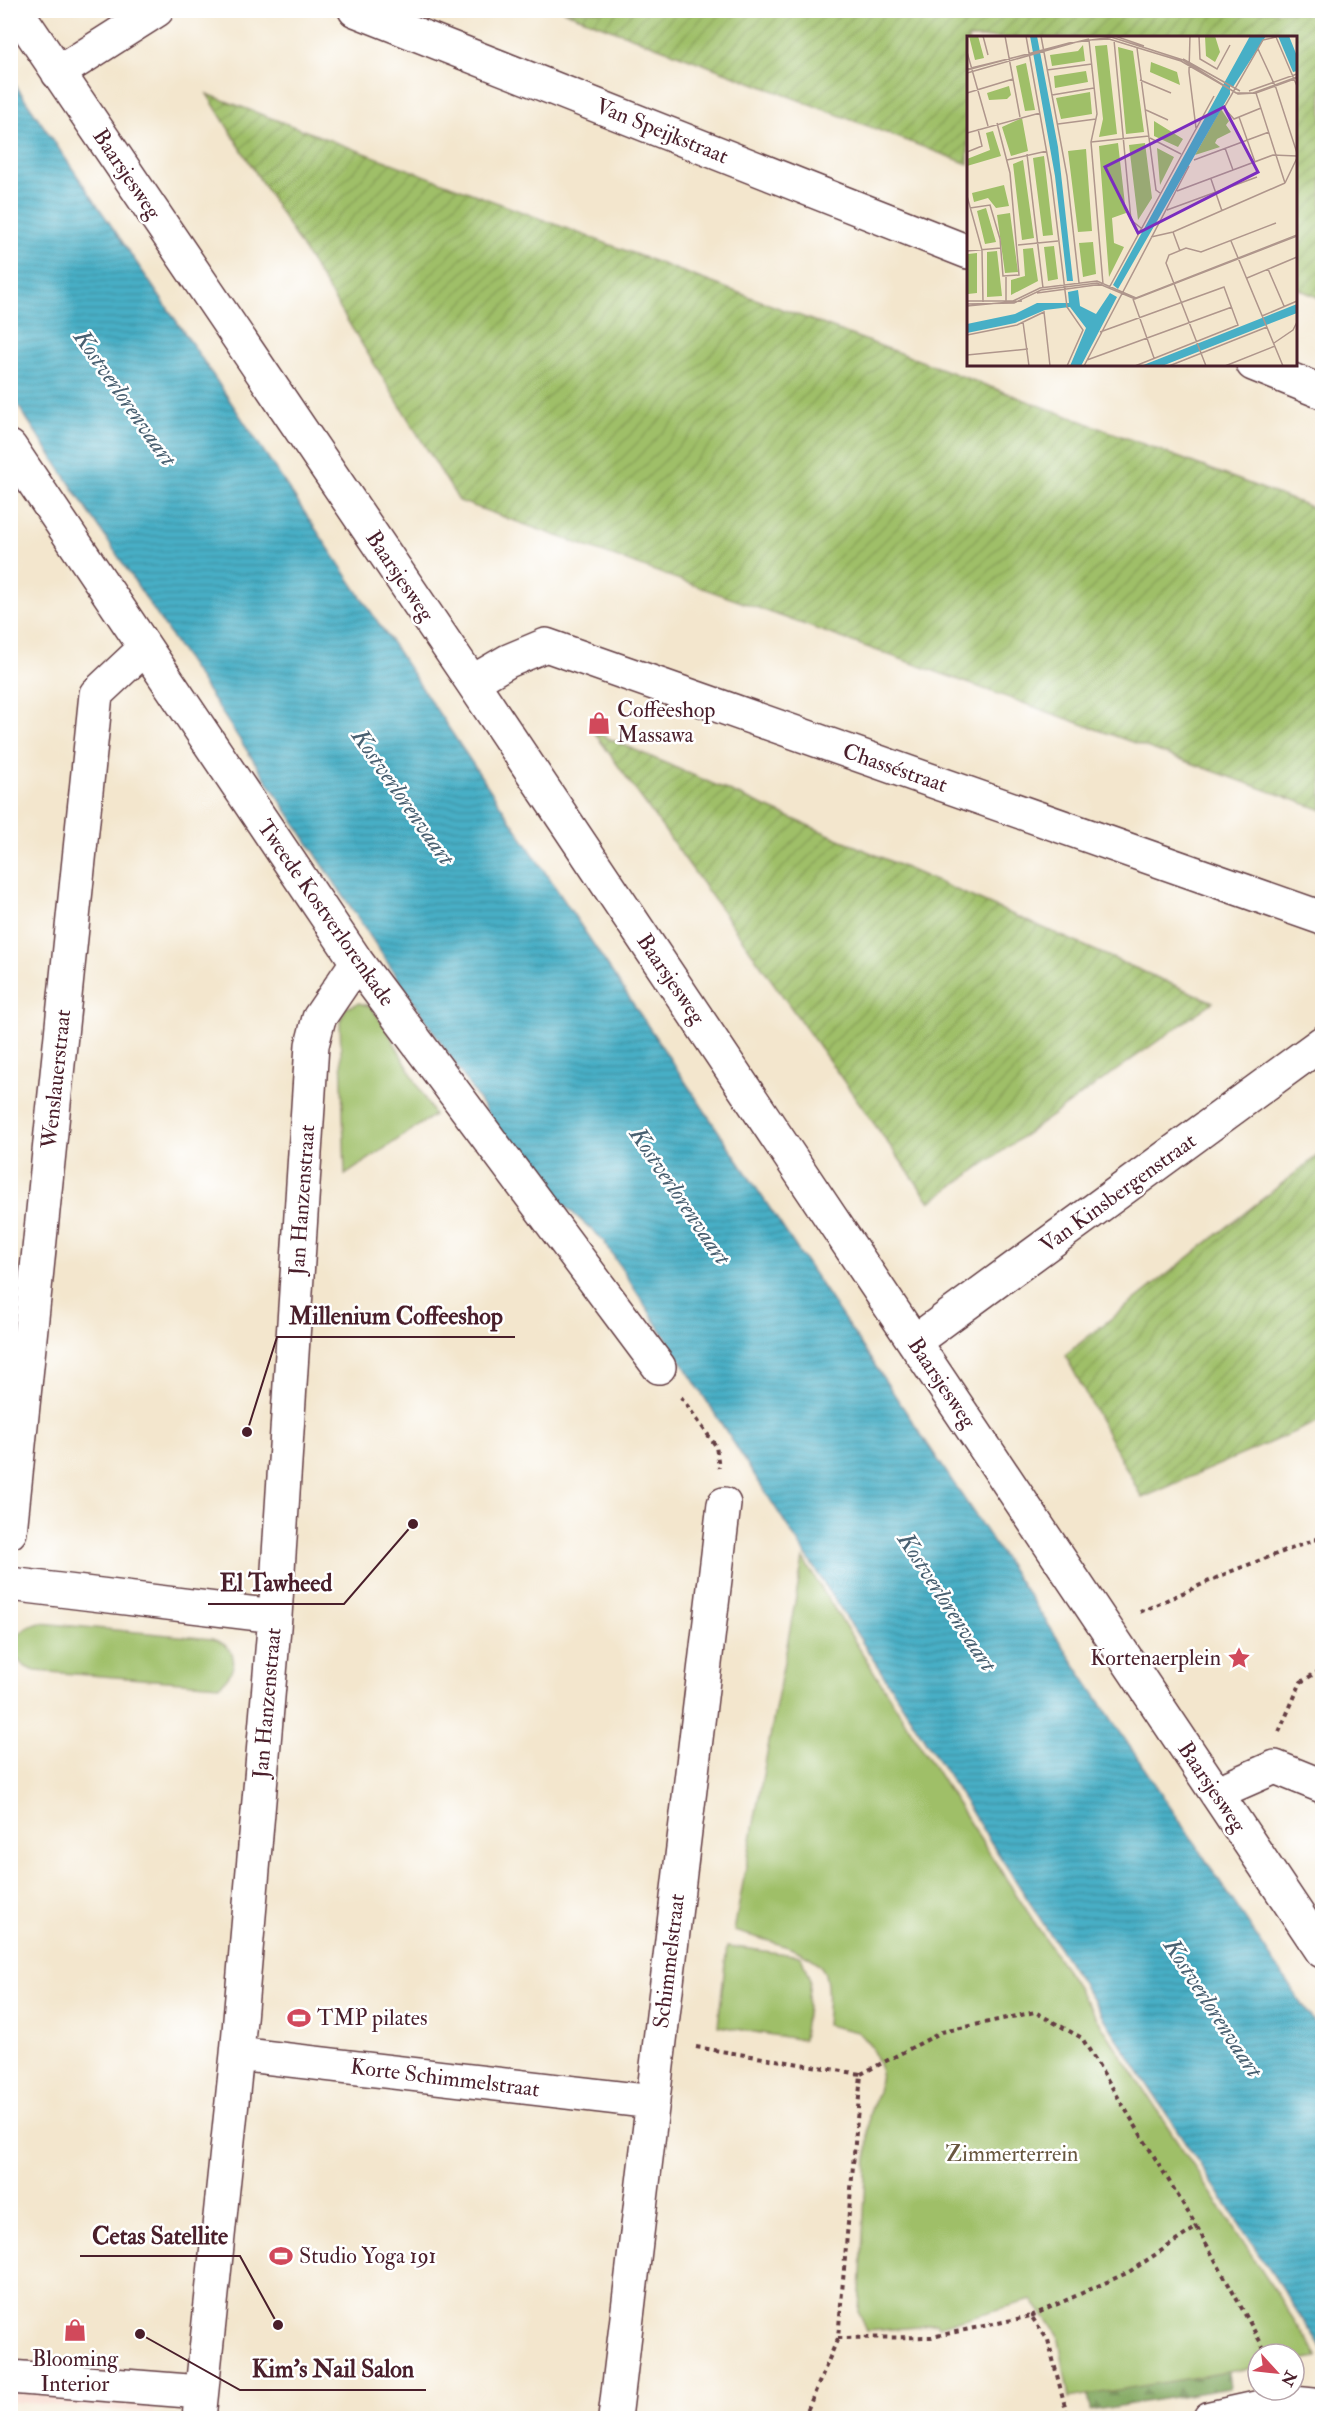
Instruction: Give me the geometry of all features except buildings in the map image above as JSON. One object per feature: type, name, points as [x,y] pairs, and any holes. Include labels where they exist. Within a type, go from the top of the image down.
[{"type":"street","name":"Baarsjesweg","points":[[16,10],[472,682],[1323,1951]]},
{"type":"street","points":[[58,73],[157,10]]},
{"type":"street","name":"Van Speijkstraat","points":[[356,10],[967,251]]},
{"type":"street","points":[[1258,366],[1323,392]]},
{"type":"street","name":"Tweede Kostverlorenkade","points":[[10,447],[357,962],[659,1367]]},
{"type":"street","name":"Chasséstraat","points":[[472,682],[508,661],[546,645],[1323,918]]},
{"type":"street","name":"Wenslauerstraat","points":[[10,1532],[96,694],[145,648]]},
{"type":"street","name":"Jan Hanzenstraat","points":[[200,2405],[237,2054],[275,1616],[312,1045],[319,1018],[357,962]]},
{"type":"street","name":"Van Kinsbergenstraat","points":[[914,1342],[1323,1044]]},
{"type":"street","name":"Schimmelstraat","points":[[615,2418],[723,1504]]},
{"type":"street","points":[[10,1584],[275,1616]]},
{"type":"street","points":[[1216,1793],[1275,1767],[1323,1786]]},
{"type":"street","name":"Korte Schimmelstraat","points":[[237,2054],[653,2102]]},
{"type":"street","points":[[10,2377],[200,2405]]},
{"type":"street","points":[[1210,2418],[1283,2402],[1318,2412]]},
{"type":"path","points":[[659,1367],[716,1446],[723,1504]]},
{"type":"path","points":[[1108,1629],[1149,1607],[1232,1571],[1323,1537]]},
{"type":"path","points":[[1275,1767],[1272,1747],[1301,1683],[1323,1669]]},
{"type":"path","points":[[660,2044],[719,2049],[861,2074],[942,2032],[1035,2012],[1082,2038],[1197,2227],[1260,2342]]},
{"type":"path","points":[[804,2418],[838,2338],[861,2074]]},
{"type":"path","points":[[838,2338],[932,2337],[1031,2316],[1130,2272],[1197,2227]]},
{"type":"path","points":[[1031,2316],[1048,2340],[1068,2418]]},
{"type":"shaded area","points":[[10,2361],[156,2372],[153,2413],[11,2402]]},
{"type":"green space","points":[[563,11],[1322,11],[1322,299],[1297,288],[1297,36],[967,36],[967,164]]},
{"type":"green space","points":[[207,94],[1322,511],[1322,810],[459,501]]},
{"type":"green space","points":[[594,732],[1213,1002],[930,1202]]},
{"type":"green space","points":[[359,1003],[371,1007],[386,1028],[434,1115],[345,1175],[340,1022],[346,1008]]},
{"type":"green space","points":[[1322,1152],[1322,1420],[1142,1498],[1065,1355]]},
{"type":"green space","name":"Zimmerterrein","points":[[803,1559],[954,1799],[1318,2357],[1306,2359],[1306,2342],[1246,2342],[1246,2369],[1069,2398],[1058,2334],[1032,2300],[938,2326],[936,2323],[918,2327],[867,2331],[859,2313],[869,2115],[878,2092],[881,2072],[872,2048],[858,2032],[826,2025],[827,1982],[823,1970],[817,1963],[796,1950],[734,1931]]},
{"type":"green space","points":[[41,1623],[212,1639],[227,1647],[233,1659],[233,1665],[231,1672],[220,1685],[36,1671],[19,1661],[14,1646],[22,1631]]},
{"type":"green space","points":[[727,1946],[801,1956],[810,1980],[803,2040],[718,2026]]},
{"type":"green space","points":[[1226,2361],[1230,2388],[1090,2411],[1088,2383]]},
{"type":"water","name":"Kostverlorenvaart","points":[[10,77],[192,344],[1322,2034],[1322,2349],[1139,2072],[603,1240],[526,1171],[11,395]]},
{"type":"place","name":"Coffeeshop Massawa","points":[[599,723]]},
{"type":"place","name":"Millenium Coffeeshop","points":[[247,1432]]},
{"type":"place","name":"El Tawheed","points":[[413,1524]]},
{"type":"place","name":"Kortenaerplein","points":[[1239,1658]]},
{"type":"place","name":"TMP pilates","points":[[299,2018]]},
{"type":"place","name":"Studio Yoga 191","points":[[281,2256]]},
{"type":"place","name":"Cetas Satellite","points":[[278,2325]]},
{"type":"place","name":"Blooming Interior","points":[[75,2330]]},
{"type":"place","name":"Kim's Nail Salon","points":[[140,2334]]}]
